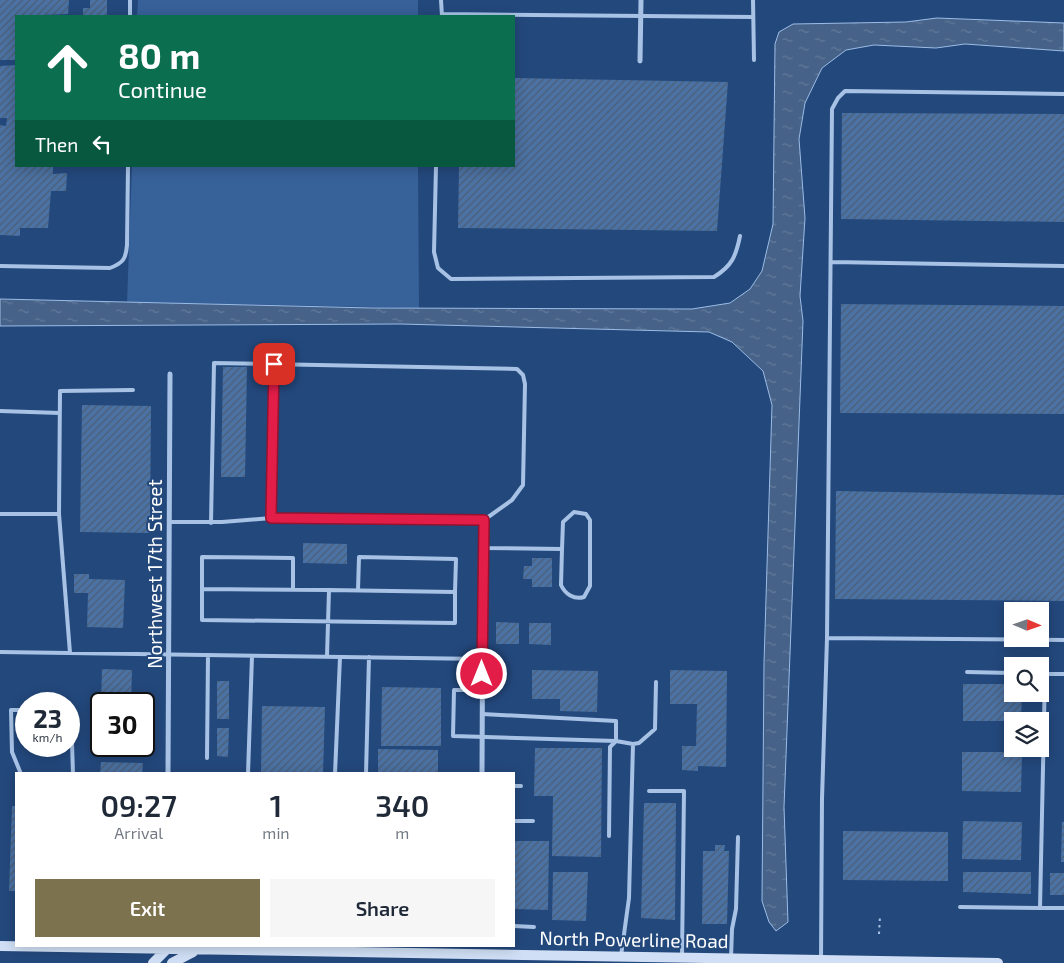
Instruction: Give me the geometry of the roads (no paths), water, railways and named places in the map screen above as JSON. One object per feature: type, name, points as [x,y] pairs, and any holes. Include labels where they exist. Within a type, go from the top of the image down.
[{"type":"main road","name":"North Powerline Road","points":[[0,946],[15,946]]},
{"type":"main road","name":"North Powerline Road","points":[[58,947],[390,949],[480,954],[998,963]]},
{"type":"main road","points":[[153,963],[166,948]]},
{"type":"main road","points":[[172,963],[202,949]]},
{"type":"street","points":[[640,61],[641,0]]},
{"type":"street","name":"Northwest 17th Street","points":[[168,772],[170,374]]},
{"type":"street","points":[[482,772],[484,548]]},
{"type":"lane","points":[[130,0],[130,15]]},
{"type":"lane","points":[[441,0],[442,15]]},
{"type":"lane","points":[[753,0],[754,60]]},
{"type":"lane","points":[[515,15],[752,17]]},
{"type":"lane","points":[[819,961],[827,638],[832,109],[838,98],[845,91],[1064,94]]},
{"type":"lane","points":[[0,266],[110,268],[122,263],[126,257],[127,245],[128,167]]},
{"type":"lane","points":[[436,167],[434,252],[438,268],[451,279],[714,277],[727,269],[736,256],[740,236]]},
{"type":"lane","points":[[832,262],[1064,266]]},
{"type":"lane","points":[[170,522],[211,523],[271,518],[484,520],[512,500],[523,485],[525,384],[521,372],[512,368],[214,363],[211,523]]},
{"type":"lane","points":[[271,518],[274,364]]},
{"type":"lane","points":[[70,653],[59,514],[60,391],[133,390]]},
{"type":"lane","points":[[0,411],[60,413]]},
{"type":"lane","points":[[574,512],[586,514],[590,520],[590,586],[584,596],[571,596],[563,590],[562,549],[563,522],[574,512]]},
{"type":"lane","points":[[0,514],[59,514]]},
{"type":"lane","points":[[484,520],[484,548],[562,549]]},
{"type":"lane","points":[[293,590],[293,558],[202,557],[202,620],[328,622],[455,623],[456,559],[359,557],[358,590]]},
{"type":"lane","points":[[202,589],[455,592]]},
{"type":"lane","points":[[327,656],[329,590]]},
{"type":"lane","points":[[827,638],[1064,640]]},
{"type":"lane","points":[[0,652],[482,659]]},
{"type":"lane","points":[[207,758],[208,655]]},
{"type":"lane","points":[[248,772],[252,656]]},
{"type":"lane","points":[[335,772],[340,657]]},
{"type":"lane","points":[[366,772],[369,657]]},
{"type":"lane","points":[[968,672],[1004,673]]},
{"type":"lane","points":[[1049,674],[1064,674]]},
{"type":"lane","points":[[482,690],[454,690],[453,736],[616,741],[633,744],[639,743],[655,729],[656,682]]},
{"type":"lane","points":[[1040,908],[1042,702]]},
{"type":"lane","points":[[15,710],[11,710],[12,752],[20,772]]},
{"type":"lane","points":[[482,714],[616,721],[616,741],[610,747],[610,836]]},
{"type":"lane","points":[[621,956],[629,898],[633,744]]},
{"type":"lane","points":[[72,757],[73,772]]},
{"type":"lane","points":[[515,786],[521,786]]},
{"type":"lane","points":[[649,791],[684,791],[682,957]]},
{"type":"lane","points":[[515,821],[533,821]]},
{"type":"lane","points":[[731,958],[732,929],[736,909],[738,837]]},
{"type":"lane","points":[[960,907],[1064,908]]},
{"type":"lane","points":[[515,926],[534,926]]},
{"type":"water","points":[[937,18],[1064,23],[1064,51],[965,44],[936,48],[874,45],[846,50],[822,68],[805,103],[799,139],[805,218],[800,296],[803,321],[784,807],[788,922],[776,931],[769,922],[762,901],[764,663],[772,405],[763,371],[732,342],[709,332],[400,324],[0,326],[0,299],[372,308],[692,309],[730,303],[750,289],[762,271],[773,224],[775,44],[779,32],[793,24],[906,22]]}]
